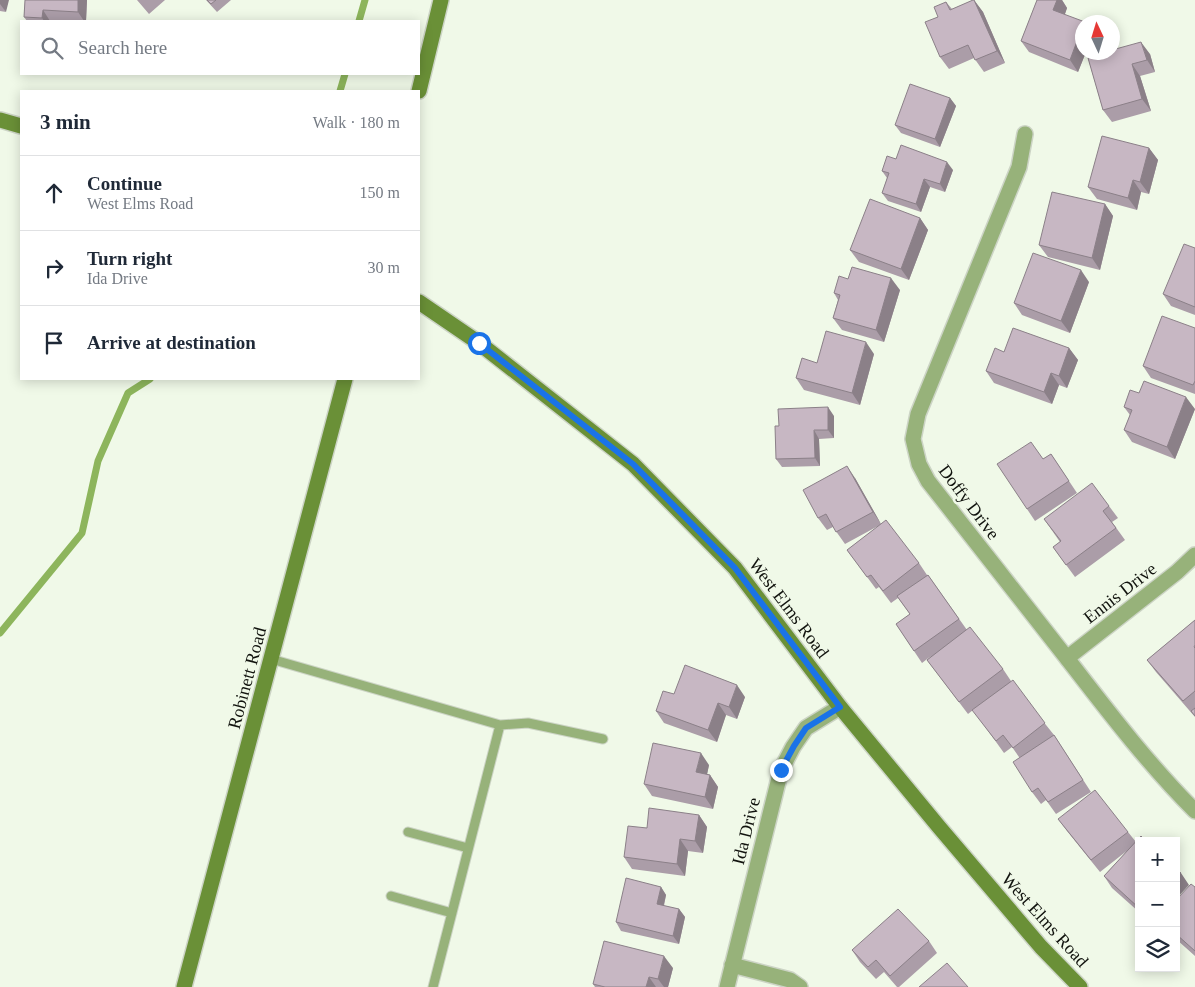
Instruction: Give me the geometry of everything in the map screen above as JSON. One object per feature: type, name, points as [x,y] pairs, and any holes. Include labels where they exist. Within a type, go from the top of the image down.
[{"type":"main road","points":[[418,90],[441,0]]},
{"type":"main road","points":[[0,120],[20,126]]},
{"type":"main road","name":"West Elms Road","points":[[420,303],[479,343],[633,464],[735,568],[840,707],[1041,947],[1080,987]]},
{"type":"main road","name":"Robinett Road","points":[[184,987],[345,380]]},
{"type":"street","name":"Doffy Drive","points":[[1025,134],[1019,167],[918,414],[913,439],[918,464],[928,481],[1100,703],[1178,794],[1195,811]]},
{"type":"street","name":"Ennis Drive","points":[[1067,658],[1177,572],[1195,555]]},
{"type":"street","name":"Ida Drive","points":[[727,987],[781,770],[806,728],[840,707]]},
{"type":"street","points":[[732,965],[790,980],[800,987]]},
{"type":"lane","points":[[271,659],[500,725],[528,723],[603,739]]},
{"type":"lane","points":[[433,987],[500,725]]},
{"type":"lane","points":[[408,832],[468,848]]},
{"type":"lane","points":[[391,896],[452,913]]},
{"type":"building","points":[[25,0],[78,0],[78,12],[43,10],[42,18],[24,17]]},
{"type":"building","points":[[207,0],[216,0],[211,4]]},
{"type":"building","points":[[973,0],[997,51],[975,60],[968,45],[940,57],[925,22],[938,17],[934,7],[946,2],[950,10]]},
{"type":"building","points":[[1037,0],[1057,0],[1053,10],[1075,18],[1075,47],[1070,60],[1021,41]]},
{"type":"building","points":[[1141,42],[1147,60],[1132,64],[1142,99],[1103,110],[1089,60],[1120,60],[1120,48]]},
{"type":"building","points":[[910,84],[950,98],[935,139],[895,125]]},
{"type":"building","points":[[1102,136],[1149,148],[1140,182],[1133,180],[1128,198],[1088,187]]},
{"type":"building","points":[[901,145],[947,162],[940,184],[924,179],[916,204],[882,193],[889,173],[882,171],[887,156],[896,159]]},
{"type":"building","points":[[1052,192],[1105,204],[1092,258],[1039,245]]},
{"type":"building","points":[[870,199],[920,218],[901,269],[850,250]]},
{"type":"building","points":[[1184,244],[1195,248],[1195,307],[1163,294]]},
{"type":"building","points":[[1033,253],[1081,270],[1061,321],[1014,303]]},
{"type":"building","points":[[852,267],[891,278],[876,330],[833,318],[840,295],[834,293],[839,276],[848,279]]},
{"type":"building","points":[[1162,316],[1195,328],[1195,381],[1193,385],[1143,366]]},
{"type":"building","points":[[1013,328],[1069,348],[1059,376],[1051,373],[1044,392],[986,371],[995,348],[1004,352]]},
{"type":"building","points":[[826,331],[866,342],[852,393],[796,378],[802,358],[817,363]]},
{"type":"building","points":[[1144,381],[1186,397],[1167,447],[1124,430],[1132,410],[1124,407],[1130,390],[1139,393]]},
{"type":"building","points":[[828,407],[828,430],[814,430],[815,458],[776,459],[775,426],[779,426],[778,409]]},
{"type":"building","points":[[1031,442],[1043,459],[1051,454],[1069,481],[1027,509],[997,464]]},
{"type":"building","points":[[847,466],[873,512],[836,532],[826,514],[818,518],[803,490]]},
{"type":"building","points":[[1092,483],[1109,506],[1103,511],[1116,528],[1066,565],[1053,547],[1061,541],[1044,519]]},
{"type":"building","points":[[886,520],[919,563],[883,591],[871,575],[867,577],[847,550]]},
{"type":"building","points":[[928,575],[959,619],[914,651],[896,624],[910,614],[897,596]]},
{"type":"building","points":[[1195,620],[1195,691],[1183,701],[1147,660]]},
{"type":"building","points":[[970,627],[1003,669],[959,702],[927,660]]},
{"type":"building","points":[[685,665],[737,685],[729,707],[718,703],[708,730],[656,711],[663,691],[674,694]]},
{"type":"building","points":[[1013,680],[1045,723],[1013,748],[1003,735],[996,741],[972,710]]},
{"type":"building","points":[[1195,708],[1195,716],[1191,711]]},
{"type":"building","points":[[1054,735],[1083,780],[1048,802],[1038,788],[1032,792],[1013,762]]},
{"type":"building","points":[[653,743],[701,753],[696,772],[710,775],[705,797],[644,784]]},
{"type":"building","points":[[1095,790],[1128,832],[1091,860],[1058,819]]},
{"type":"building","points":[[649,808],[699,815],[695,841],[680,839],[677,864],[624,857],[628,826],[647,828]]},
{"type":"building","points":[[1135,842],[1135,904],[1104,876]]},
{"type":"building","points":[[626,878],[661,887],[657,904],[679,909],[673,936],[616,922]]},
{"type":"building","points":[[1191,884],[1195,887],[1195,951],[1180,938],[1180,896]]},
{"type":"building","points":[[898,909],[929,941],[890,976],[876,960],[868,967],[852,950]]},
{"type":"building","points":[[604,941],[664,956],[658,979],[649,977],[646,987],[605,987],[593,984]]},
{"type":"building","points":[[947,963],[968,987],[919,987]]},
{"type":"waterway","points":[[359,20],[365,0]]},
{"type":"waterway","points":[[340,90],[345,75]]},
{"type":"waterway","points":[[0,633],[82,533],[98,461],[128,393],[148,380]]},
{"type":"route","points":[[479,343],[633,464],[735,568],[840,707],[806,728],[781,770]]}]
